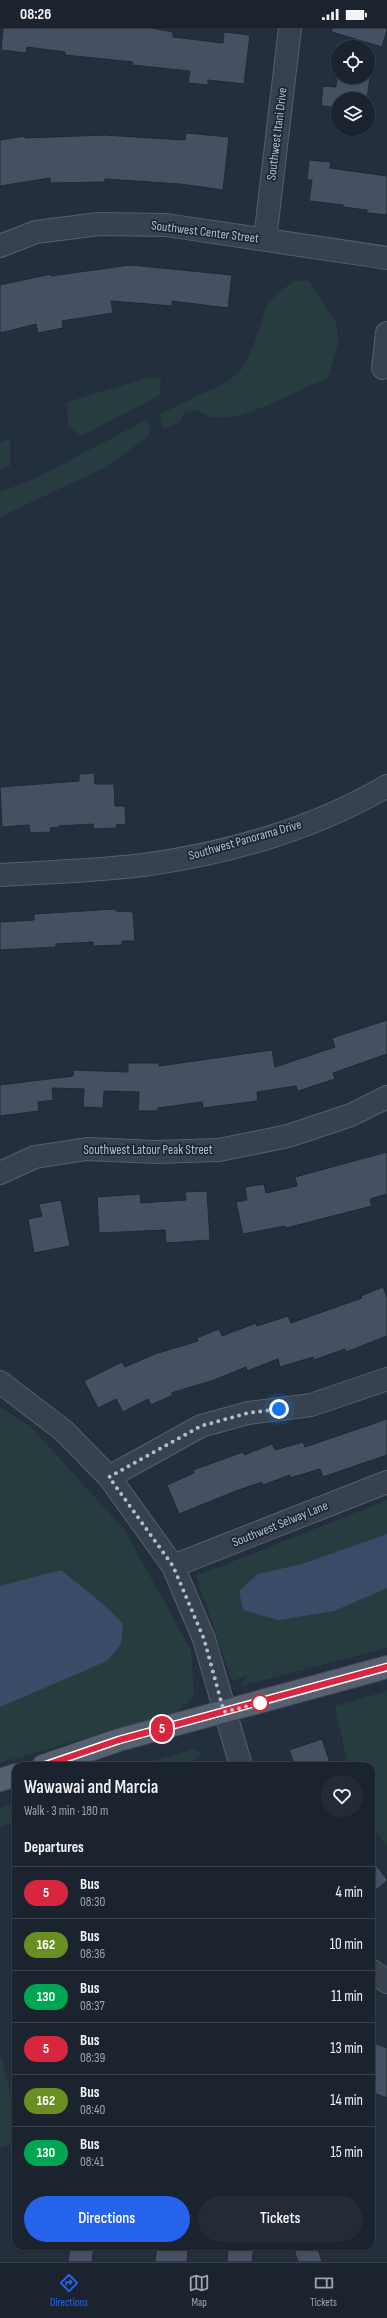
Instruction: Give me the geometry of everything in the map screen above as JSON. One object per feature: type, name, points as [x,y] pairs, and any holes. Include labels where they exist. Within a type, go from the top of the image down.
[{"type":"main road","points":[[55,1762],[119,1740],[387,1667]]},
{"type":"main road","points":[[0,1780],[12,1776]]},
{"type":"street","name":"Southwest Itani Drive","points":[[265,239],[290,28]]},
{"type":"street","name":"Southwest Center Street","points":[[0,246],[36,232],[100,224],[166,225],[387,258]]},
{"type":"street","points":[[383,368],[387,333]]},
{"type":"street","name":"Southwest Panorama Drive","points":[[0,875],[142,865],[206,854],[272,835],[356,804],[387,786]]},
{"type":"street","name":"Southwest Latour Peak Street","points":[[0,1173],[34,1157],[87,1149],[156,1152],[219,1150],[295,1134],[351,1115],[387,1097]]},
{"type":"street","points":[[109,1477],[201,1426],[248,1413],[310,1405],[387,1379]]},
{"type":"street","points":[[0,1382],[64,1431],[109,1477],[173,1566],[204,1639],[240,1762]]},
{"type":"street","name":"Southwest Selway Lane","points":[[173,1566],[387,1482]]},
{"type":"street","points":[[375,1973],[387,1982]]},
{"type":"green space","points":[[294,281],[309,281],[336,323],[339,340],[328,378],[270,404],[240,415],[211,417],[197,410],[183,414],[180,423],[163,428],[160,414],[227,382],[241,370],[253,347],[267,304],[279,292]]},
{"type":"green space","points":[[147,378],[161,379],[160,395],[81,436],[68,425],[67,402]]},
{"type":"green space","points":[[148,419],[150,435],[104,468],[0,517],[0,492],[30,481]]},
{"type":"green space","points":[[10,439],[10,466],[0,469],[0,442]]},
{"type":"green space","points":[[0,1407],[30,1426],[124,1529],[191,1650],[194,1696],[177,1712],[0,1763]]},
{"type":"green space","points":[[387,1500],[387,1648],[240,1686],[248,1675],[232,1681],[196,1576]]},
{"type":"green space","points":[[387,1691],[387,1845],[375,1830],[375,1762],[347,1762],[335,1706]]},
{"type":"green space","points":[[194,1749],[201,1753],[190,1762],[151,1762]]},
{"type":"green space","points":[[12,1804],[12,1822],[0,1827],[0,1808]]},
{"type":"green space","points":[[2,2058],[12,2102],[12,2144],[0,2148],[0,2059]]},
{"type":"water","points":[[387,1534],[387,1588],[334,1611],[278,1620],[243,1610],[239,1591],[258,1574],[302,1564]]},
{"type":"water","points":[[61,1570],[101,1602],[123,1624],[121,1644],[107,1661],[0,1707],[0,1586]]},
{"type":"building","points":[[3,28],[152,28],[173,32],[173,37],[223,43],[224,32],[250,35],[244,84],[208,80],[208,85],[188,83],[190,71],[132,65],[133,62],[65,55],[65,52],[27,47],[26,53],[1,50]]},
{"type":"building","points":[[332,28],[387,28],[382,47],[375,45],[375,40],[359,40],[332,32]]},
{"type":"building","points":[[336,84],[369,84],[368,92],[331,92],[331,107],[321,106],[323,86],[336,87]]},
{"type":"building","points":[[186,133],[229,137],[223,190],[180,184],[105,179],[105,182],[50,183],[50,178],[0,186],[0,140],[25,136],[25,138],[104,135],[185,140]]},
{"type":"building","points":[[309,160],[331,162],[330,168],[387,176],[387,215],[367,213],[367,210],[343,207],[343,205],[309,201],[312,180],[307,180]]},
{"type":"building","points":[[130,265],[232,275],[228,308],[172,301],[172,306],[111,301],[113,313],[62,321],[63,328],[38,333],[36,324],[0,333],[0,285],[51,274],[51,276]]},
{"type":"building","points":[[94,773],[95,784],[114,784],[115,806],[125,806],[126,824],[116,825],[117,828],[94,829],[93,824],[58,826],[59,827],[50,828],[51,832],[30,833],[29,825],[2,827],[0,787],[79,781],[79,774]]},
{"type":"building","points":[[116,909],[116,911],[133,912],[135,941],[122,941],[122,945],[93,946],[93,942],[56,944],[56,947],[0,950],[0,922],[34,920],[34,914]]},
{"type":"building","points":[[387,1020],[387,1054],[333,1073],[335,1079],[298,1091],[296,1086],[257,1092],[258,1101],[203,1108],[202,1102],[158,1108],[158,1111],[138,1111],[139,1092],[104,1091],[103,1108],[83,1107],[84,1089],[52,1088],[53,1100],[38,1102],[39,1111],[0,1116],[0,1085],[73,1076],[73,1070],[128,1072],[128,1063],[159,1063],[159,1066],[272,1050],[275,1067],[335,1047],[332,1038]]},
{"type":"building","points":[[387,1152],[387,1194],[370,1199],[372,1206],[286,1228],[285,1226],[243,1234],[236,1202],[247,1200],[245,1187],[264,1184],[266,1193],[297,1186],[295,1177]]},
{"type":"building","points":[[207,1191],[210,1240],[166,1243],[165,1230],[99,1233],[97,1197],[140,1194],[141,1203],[186,1200],[185,1192]]},
{"type":"building","points":[[61,1200],[70,1246],[34,1253],[28,1219],[42,1216],[39,1204]]},
{"type":"building","points":[[383,1287],[387,1297],[387,1336],[346,1352],[345,1349],[314,1360],[313,1357],[280,1367],[278,1359],[247,1371],[246,1367],[214,1380],[171,1393],[173,1395],[151,1405],[148,1399],[123,1412],[116,1399],[98,1408],[84,1381],[122,1362],[125,1367],[155,1354],[198,1341],[197,1338],[219,1329],[222,1336],[256,1323],[257,1326],[288,1316],[291,1323],[362,1298],[361,1296]]},
{"type":"building","points":[[387,1419],[387,1455],[323,1477],[320,1469],[290,1478],[290,1475],[263,1485],[262,1482],[179,1514],[167,1485],[194,1473],[193,1470],[243,1452],[244,1455],[272,1444],[275,1450],[303,1442],[305,1447]]},
{"type":"building","points":[[322,1739],[330,1762],[294,1762],[289,1750]]},
{"type":"building","points":[[375,1864],[387,1879],[387,1881],[375,1891]]},
{"type":"building","points":[[375,2044],[387,2048],[387,2098],[375,2094]]},
{"type":"building","points":[[70,2250],[94,2250],[92,2262],[68,2262]]},
{"type":"building","points":[[156,2250],[188,2250],[187,2262],[155,2262]]},
{"type":"building","points":[[228,2250],[254,2250],[252,2262],[227,2262]]},
{"type":"building","points":[[294,2250],[318,2250],[322,2262],[298,2262]]},
{"type":"bus line","name":"5","points":[[55,1762],[119,1740],[387,1667]]},
{"type":"route","points":[[260,1703],[224,1712],[204,1639],[173,1566],[142,1520],[109,1477],[201,1426],[248,1413],[279,1409]]}]
